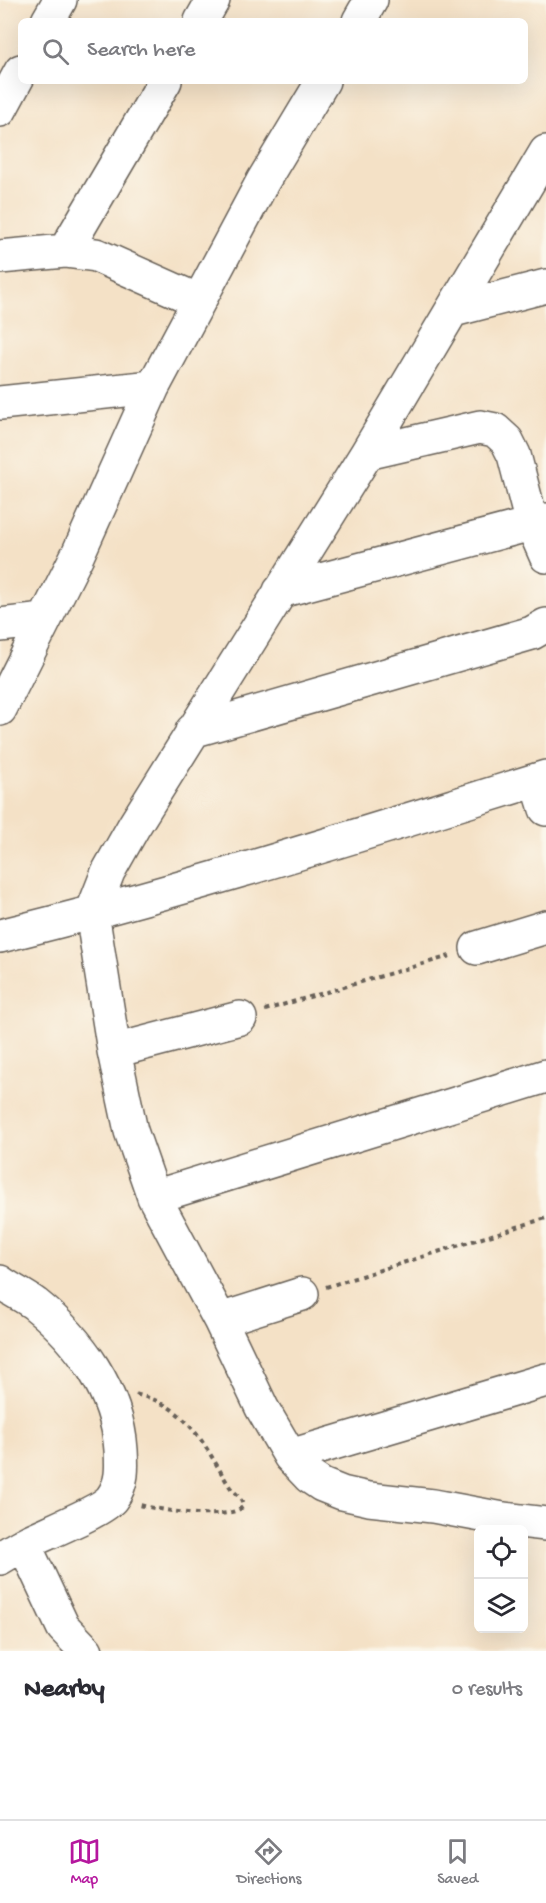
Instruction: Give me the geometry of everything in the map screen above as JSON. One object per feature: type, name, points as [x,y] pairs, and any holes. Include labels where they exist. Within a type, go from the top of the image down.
[{"type":"street","points":[[50,18],[60,0]]},
{"type":"street","points":[[203,18],[213,0]]},
{"type":"street","points":[[361,18],[371,0]]},
{"type":"street","points":[[0,110],[18,77]]},
{"type":"street","points":[[65,251],[163,84]]},
{"type":"street","points":[[0,709],[78,554],[153,387],[263,181],[321,84]]},
{"type":"street","points":[[546,152],[367,453],[192,731],[108,872],[92,913],[114,1051],[131,1131],[154,1197],[220,1320],[262,1408],[290,1456],[310,1477],[342,1493],[369,1499],[433,1506],[546,1524]]},
{"type":"street","points":[[0,257],[65,251],[96,255],[199,301]]},
{"type":"street","points":[[453,310],[546,286]]},
{"type":"street","points":[[0,403],[153,387]]},
{"type":"street","points":[[367,453],[480,427],[495,430],[507,441],[514,455],[539,522],[546,556]]},
{"type":"street","points":[[280,591],[539,522]]},
{"type":"street","points":[[0,625],[44,620]]},
{"type":"street","points":[[192,731],[532,633],[546,625]]},
{"type":"street","points":[[0,936],[92,913],[307,852],[543,789]]},
{"type":"street","points":[[477,948],[546,927]]},
{"type":"street","points":[[114,1051],[240,1018]]},
{"type":"street","points":[[154,1197],[546,1076]]},
{"type":"street","points":[[0,1282],[34,1304],[73,1341],[101,1380],[119,1428],[121,1479],[112,1499],[12,1551],[63,1627],[86,1651]]},
{"type":"street","points":[[220,1320],[302,1294]]},
{"type":"street","points":[[290,1456],[546,1380]]},
{"type":"path","points":[[240,1018],[477,948]]},
{"type":"path","points":[[302,1294],[546,1218]]},
{"type":"path","points":[[101,1380],[158,1401],[177,1413],[198,1433],[231,1488],[242,1500],[243,1507],[228,1513],[184,1513],[112,1499]]}]
